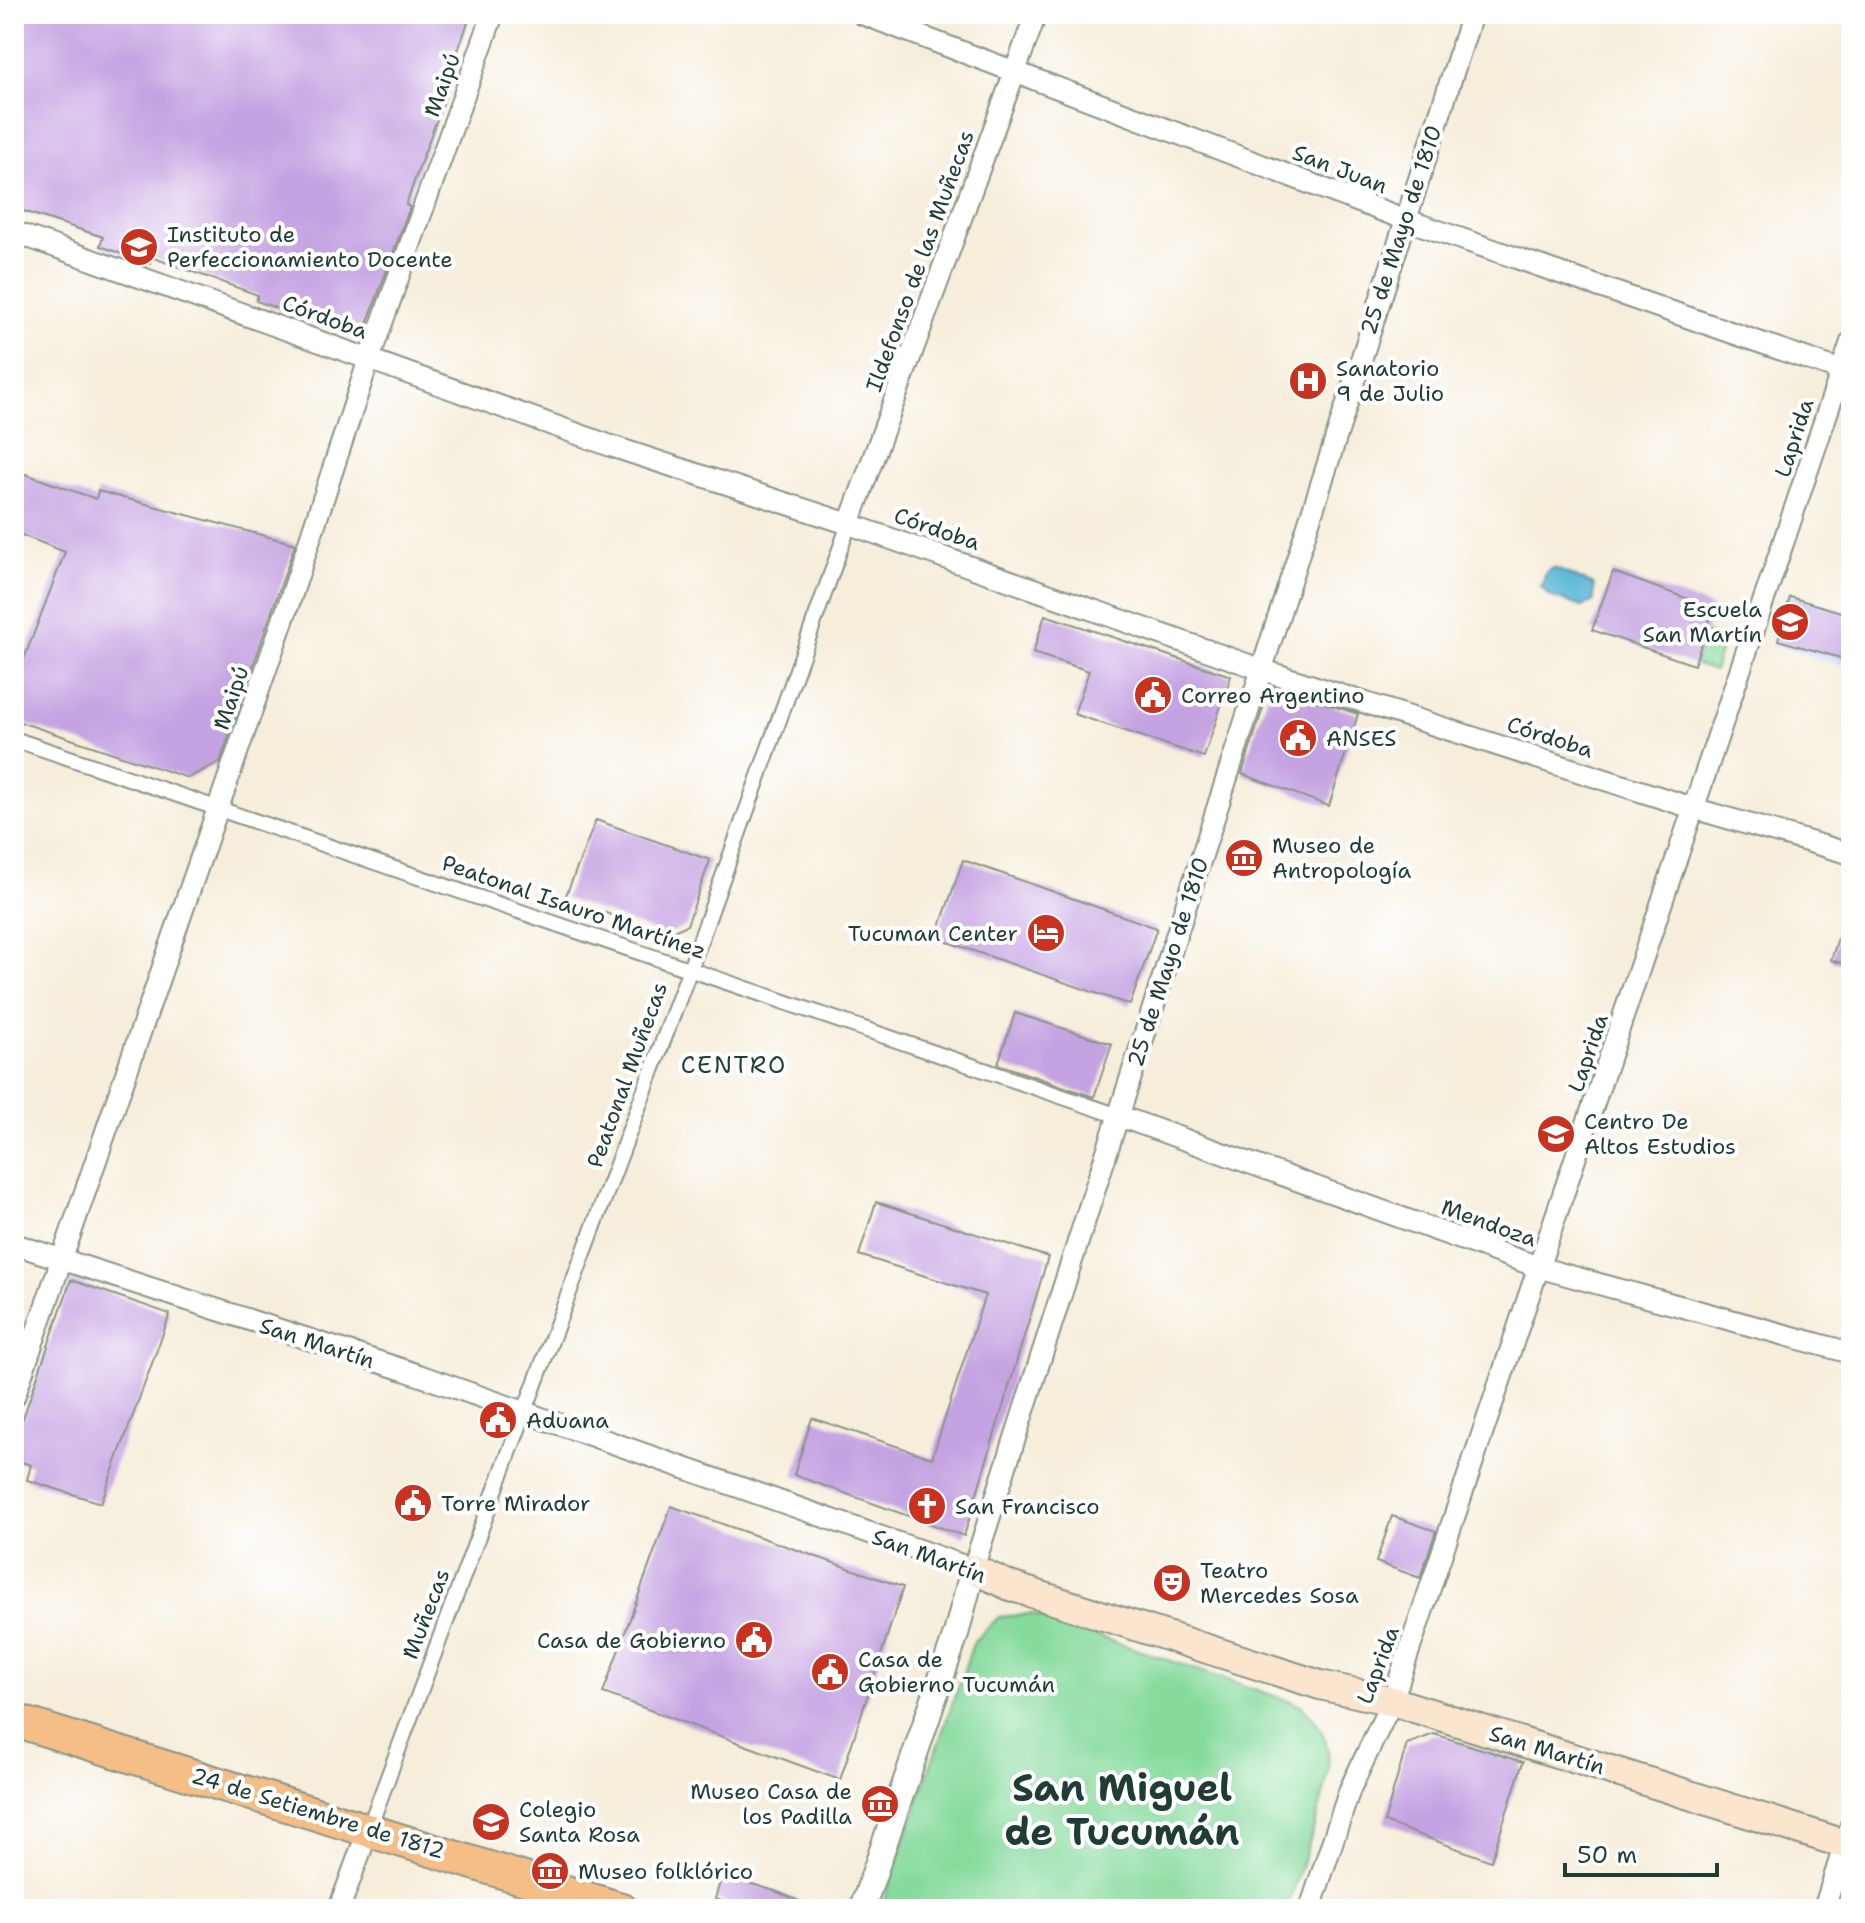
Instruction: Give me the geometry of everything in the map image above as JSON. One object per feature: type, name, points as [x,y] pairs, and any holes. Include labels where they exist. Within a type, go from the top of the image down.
[{"type":"main road","name":"San Martín","points":[[973,1569],[1010,1586],[1320,1685],[1392,1701],[1849,1838]]},
{"type":"main road","name":"24 de Setiembre de 1812","points":[[14,1720],[369,1828],[621,1909]]},
{"type":"street","name":"Maipú","points":[[14,1397],[218,808],[369,359],[493,14]]},
{"type":"street","name":"San Juan","points":[[862,14],[1404,219],[1846,373]]},
{"type":"street","name":"Ildefonso de las Muñecas","points":[[849,524],[1036,14]]},
{"type":"street","name":"25 de Mayo de 1810","points":[[862,1909],[956,1634],[973,1569],[1472,14]]},
{"type":"street","name":"Córdoba","points":[[14,232],[611,446],[849,524],[1263,670],[1696,809],[1851,854]]},
{"type":"street","name":"Laprida","points":[[1310,1909],[1350,1789],[1392,1701],[1846,373],[1851,342]]},
{"type":"street","name":"Peatonal Muñecas","points":[[524,1415],[690,969],[849,524]]},
{"type":"street","name":"Peatonal Isauro Martínez","points":[[14,739],[1119,1116]]},
{"type":"street","name":"Mendoza","points":[[1119,1116],[1541,1268],[1851,1353]]},
{"type":"street","name":"San Martín","points":[[14,1244],[407,1371],[524,1415],[973,1569]]},
{"type":"street","name":"Muñecas","points":[[369,1828],[524,1415]]},
{"type":"street","points":[[339,1909],[369,1828]]},
{"type":"street","points":[[1824,1909],[1849,1838]]},
{"type":"shaded area","points":[[1787,594],[1851,612],[1851,668],[1772,645]]},
{"type":"green space","points":[[1705,633],[1724,639],[1714,671],[1694,664]]},
{"type":"green space","points":[[1031,1614],[1301,1705],[1311,1715],[1319,1726],[1328,1752],[1326,1784],[1287,1909],[881,1909],[974,1641],[999,1617]]},
{"type":"water","points":[[1554,568],[1594,585],[1594,601],[1582,607],[1549,596],[1541,586],[1547,571]]},
{"type":"building","points":[[14,14],[471,14],[455,59],[459,61],[422,159],[406,205],[410,207],[367,324],[351,335],[256,301],[258,295],[151,257],[150,264],[100,246],[103,237],[14,208]]},
{"type":"building","points":[[14,470],[96,499],[98,491],[295,544],[220,762],[188,778],[14,720],[14,685],[65,552],[14,532]]},
{"type":"building","points":[[1613,572],[1714,608],[1694,665],[1592,630]]},
{"type":"building","points":[[1790,597],[1851,615],[1851,661],[1778,640]]},
{"type":"building","name":"Correo Argentino","points":[[1045,615],[1231,676],[1204,757],[1074,714],[1089,671],[1033,653]]},
{"type":"building","name":"ANSES","points":[[1270,686],[1358,714],[1329,806],[1242,774]]},
{"type":"building","points":[[596,820],[710,860],[687,925],[665,935],[565,898]]},
{"type":"building","name":"Tucuman Center","points":[[963,860],[1157,928],[1130,1005],[936,938]]},
{"type":"building","points":[[1847,909],[1851,909],[1851,966],[1831,960]]},
{"type":"building","points":[[1015,1013],[1112,1044],[1094,1097],[998,1064]]},
{"type":"building","points":[[876,1202],[1048,1257],[964,1536],[794,1475],[812,1418],[932,1458],[985,1295],[859,1255]]},
{"type":"building","points":[[71,1280],[170,1314],[101,1503],[27,1480],[31,1465],[14,1460],[14,1444]]},
{"type":"building","name":"Casa de Gobierno","points":[[671,1506],[903,1587],[840,1780],[603,1693]]},
{"type":"building","points":[[1392,1516],[1436,1531],[1420,1578],[1376,1562]]},
{"type":"building","points":[[1434,1734],[1523,1762],[1491,1861],[1384,1822],[1407,1744]]},
{"type":"building","points":[[722,1875],[775,1891],[818,1909],[748,1909],[715,1899]]},
{"type":"place","name":"Instituto de Perfeccionamiento Docente","points":[[139,247]]},
{"type":"place","name":"Sanatorio 9 de Julio","points":[[1308,381]]},
{"type":"place","name":"Escuela San Martín","points":[[1790,622]]},
{"type":"place","name":"Correo Argentino","points":[[1153,695]]},
{"type":"place","name":"ANSES","points":[[1298,738]]},
{"type":"place","name":"Museo de Antropología","points":[[1244,858]]},
{"type":"place","name":"Tucuman Center","points":[[1046,933]]},
{"type":"place","name":"Centro De Altos Estudios","points":[[1556,1134]]},
{"type":"place","name":"Aduana","points":[[498,1420]]},
{"type":"place","name":"Torre Mirador","points":[[413,1503]]},
{"type":"place","name":"San Francisco","points":[[927,1506]]},
{"type":"place","name":"Teatro Mercedes Sosa","points":[[1172,1583]]},
{"type":"place","name":"Casa de Gobierno","points":[[754,1640]]},
{"type":"place","name":"Casa de Gobierno Tucumán","points":[[830,1672]]},
{"type":"place","name":"Museo Casa de los Padilla","points":[[880,1804]]},
{"type":"place","name":"Colegio Santa Rosa","points":[[491,1822]]},
{"type":"place","name":"Museo folklórico","points":[[550,1871]]},
{"type":"district","name":"CENTRO","points":[[734,1065]]},
{"type":"district","name":"San Miguel de Tucumán","points":[[1122,1809]]}]
